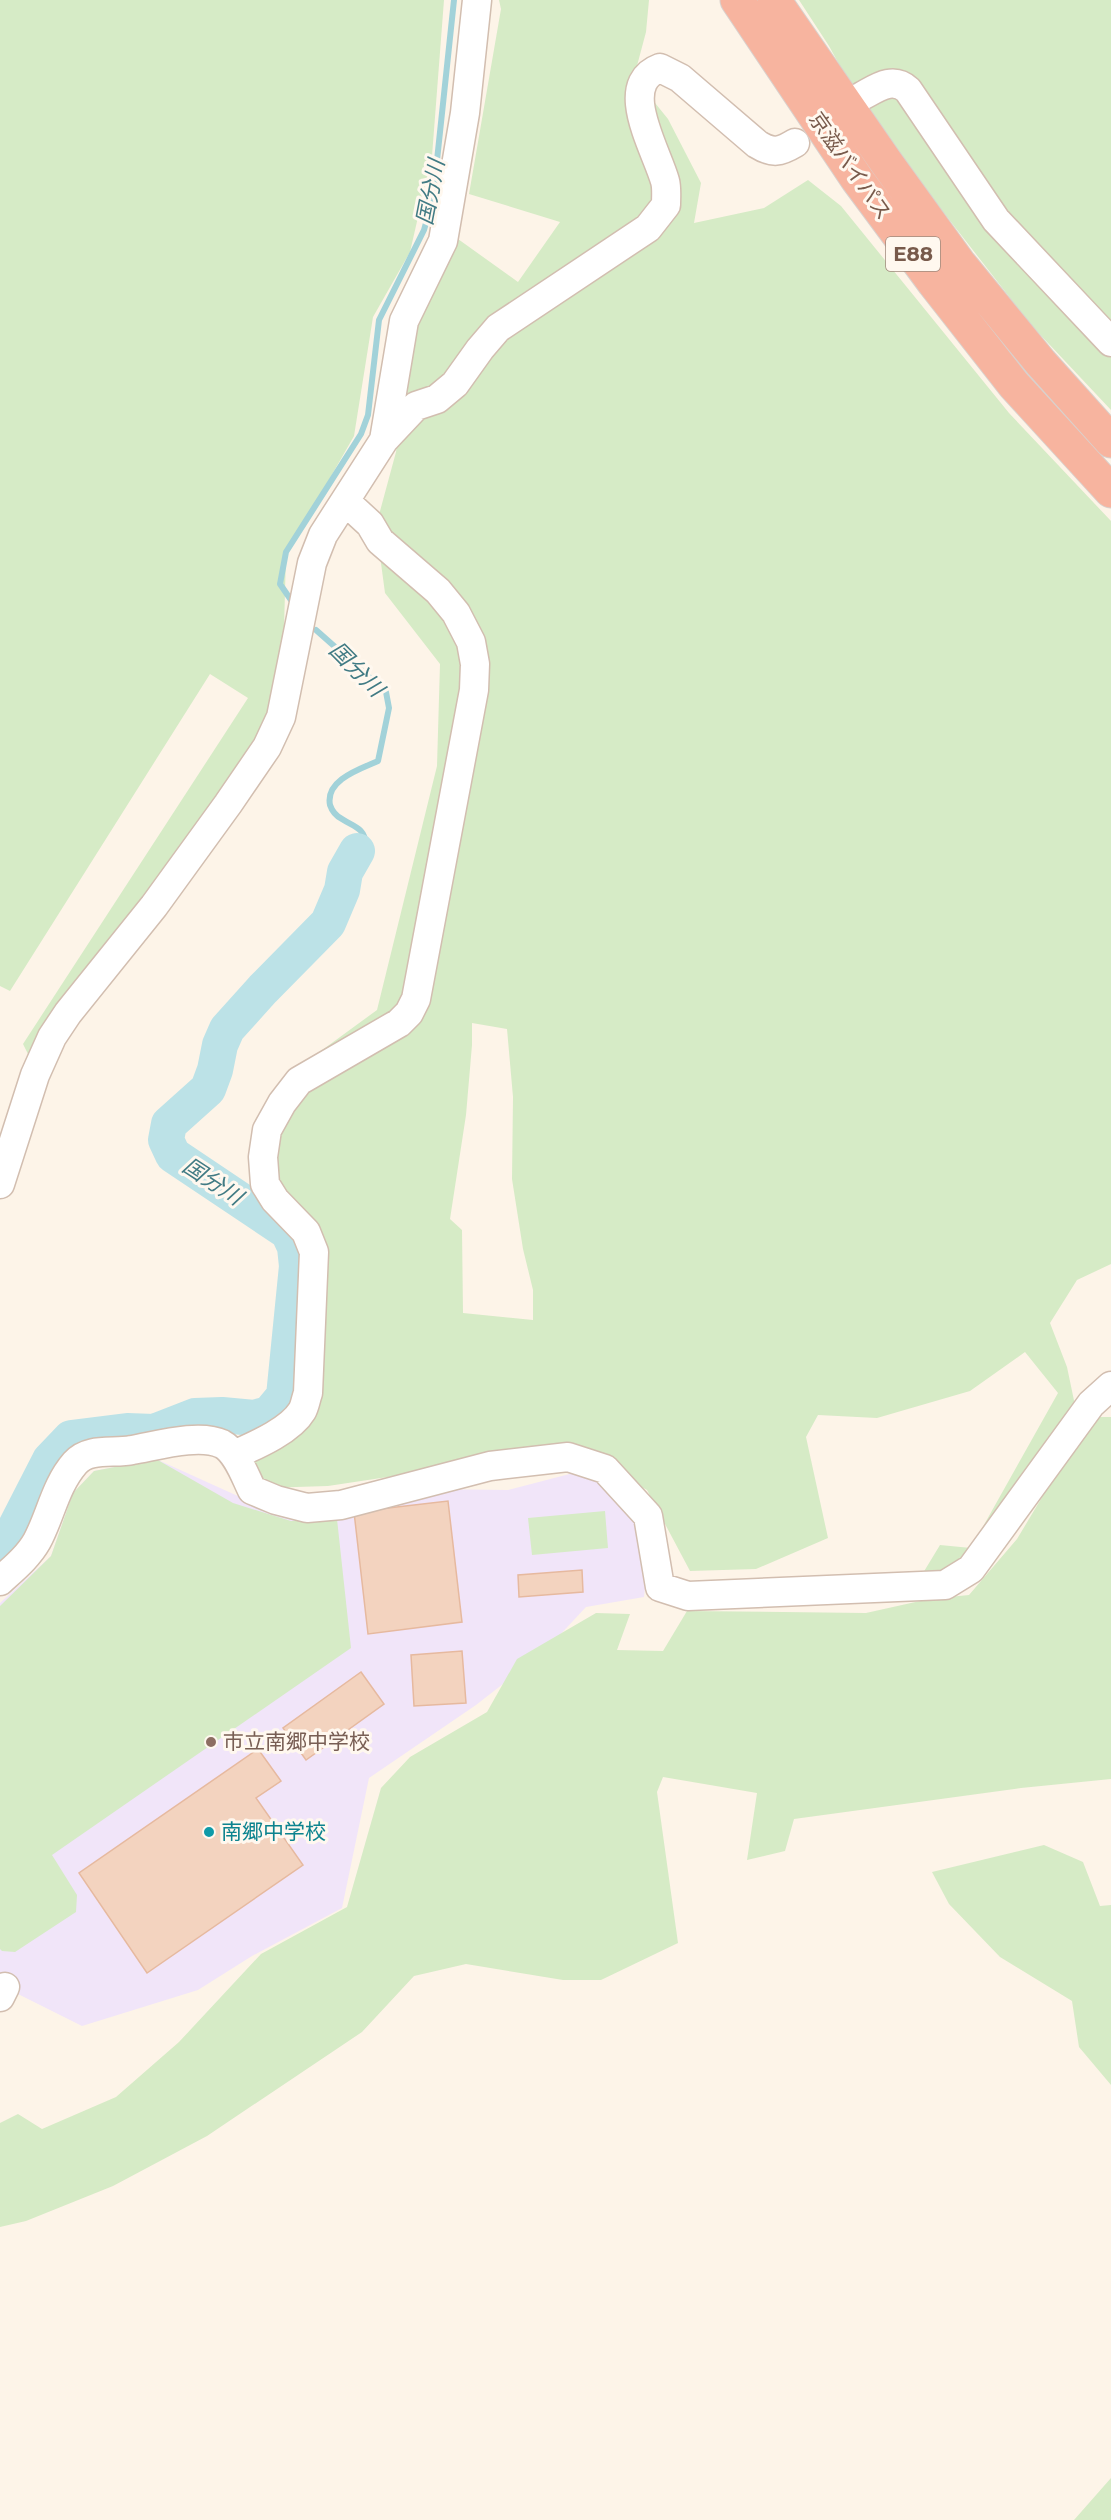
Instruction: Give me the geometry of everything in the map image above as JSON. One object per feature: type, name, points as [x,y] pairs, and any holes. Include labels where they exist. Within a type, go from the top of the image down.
[{"type":"highway","name":"京滋バイパス","points":[[737,0],[857,179],[934,284],[1014,385],[1111,491]]},
{"type":"highway","name":"京滋バイパス","points":[[774,0],[959,263],[1041,363],[1111,441]]},
{"type":"street","points":[[384,440],[404,321],[443,241],[465,113],[477,0]]},
{"type":"street","points":[[0,1184],[35,1075],[52,1037],[68,1013],[154,906],[267,747],[280,717],[312,563],[323,535],[384,440],[416,406],[437,399],[455,384],[498,328],[648,228],[666,205],[666,183],[638,103],[643,79],[648,72],[660,68],[680,78],[769,152],[780,152],[795,143]]},
{"type":"street","points":[[862,96],[888,83],[902,84],[996,220],[1111,342]]},
{"type":"street","points":[[234,1455],[262,1442],[286,1427],[302,1412],[308,1393],[314,1252],[306,1232],[274,1200],[266,1184],[263,1157],[267,1130],[282,1103],[299,1081],[399,1023],[413,1006],[421,978],[474,690],[475,664],[471,642],[456,613],[438,591],[380,541],[370,524],[345,501]]},
{"type":"street","points":[[0,1581],[21,1562],[37,1541],[60,1484],[77,1461],[88,1454],[131,1451],[152,1445],[193,1439],[223,1444],[234,1455],[252,1490],[276,1500],[307,1508],[341,1505],[490,1466],[568,1457],[604,1468],[648,1516],[660,1587],[688,1596],[945,1586],[971,1569],[1091,1404],[1111,1386]]},
{"type":"shaded area","name":"市立南郷中学校","points":[[156,1459],[240,1497],[296,1511],[426,1489],[508,1490],[585,1470],[640,1514],[648,1559],[644,1597],[586,1607],[544,1652],[476,1705],[369,1778],[342,1908],[252,1956],[198,1990],[82,2026],[0,1985],[0,1603],[51,1556],[73,1493],[94,1471]]},
{"type":"green space","points":[[0,0],[444,0],[432,156],[410,252],[373,317],[354,436],[286,555],[283,665],[271,720],[29,1056],[23,1044],[248,698],[210,674],[10,991],[0,986]]},
{"type":"green space","points":[[499,0],[649,0],[646,32],[634,77],[668,119],[701,183],[694,223],[764,208],[808,180],[841,206],[1009,413],[1111,521],[1111,1264],[1077,1280],[1050,1323],[1067,1367],[1076,1410],[967,1564],[939,1578],[923,1573],[940,1545],[971,1548],[1058,1393],[1025,1352],[970,1391],[877,1418],[818,1415],[806,1437],[828,1538],[756,1569],[690,1571],[647,1490],[572,1449],[328,1486],[264,1488],[250,1462],[306,1413],[319,1239],[282,1191],[255,1120],[288,1075],[377,1010],[437,766],[440,664],[385,593],[376,526],[396,452],[410,338],[458,239],[518,282],[560,222],[469,194],[501,9]],"holes":[[[472,1023],[507,1029],[513,1097],[512,1179],[523,1249],[533,1290],[533,1320],[463,1313],[462,1230],[450,1219],[466,1115]]]},
{"type":"green space","points":[[799,0],[1111,0],[1111,410],[1032,326],[937,204],[855,93],[829,46]]},
{"type":"green space","points":[[1099,1417],[1111,1417],[1111,1779],[1021,1788],[794,1819],[785,1851],[747,1860],[757,1793],[663,1777],[657,1792],[678,1943],[601,1980],[563,1980],[466,1964],[414,1976],[362,2032],[207,2136],[113,2186],[26,2221],[0,2227],[0,2123],[18,2114],[42,2129],[116,2097],[179,2042],[261,1954],[347,1907],[381,1788],[410,1757],[487,1712],[517,1659],[596,1613],[630,1614],[617,1650],[663,1651],[687,1611],[866,1613],[929,1599],[969,1595],[1017,1539],[1074,1444]]},
{"type":"green space","points":[[156,1459],[233,1503],[291,1521],[337,1519],[351,1648],[52,1855],[77,1895],[76,1912],[15,1952],[2,1951],[0,1949],[0,1606],[51,1556],[73,1493],[94,1471]]},
{"type":"green space","points":[[605,1511],[608,1548],[532,1555],[528,1518]]},
{"type":"green space","points":[[1044,1845],[1083,1862],[1100,1906],[1111,1905],[1111,2085],[1079,2047],[1072,2001],[1000,1957],[949,1904],[932,1872]]},
{"type":"green space","points":[[1111,2478],[1111,2520],[1074,2520]]},
{"type":"building","points":[[448,1501],[462,1622],[368,1634],[354,1512]]},
{"type":"building","points":[[582,1570],[583,1592],[519,1597],[518,1575]]},
{"type":"building","points":[[462,1651],[466,1703],[414,1706],[411,1655]]},
{"type":"building","points":[[361,1672],[384,1704],[306,1760],[283,1728]]},
{"type":"building","name":"南郷中学校","points":[[258,1749],[281,1781],[256,1798],[303,1865],[147,1973],[79,1873]]},
{"type":"waterway","name":"国分川","points":[[291,600],[280,584],[286,552],[361,434],[368,415],[379,320],[424,230],[433,198],[454,0]]},
{"type":"waterway","name":"国分川","points":[[316,630],[386,692],[389,708],[378,761],[338,782],[330,796],[330,805],[334,813],[358,828],[365,838],[366,844],[357,851]]},
{"type":"waterway","name":"国分川","points":[[0,1549],[9,1540],[50,1460],[71,1438],[127,1431],[154,1432],[195,1416],[222,1415],[254,1418],[269,1414],[284,1396],[297,1266],[295,1247],[288,1232],[173,1155],[166,1140],[169,1124],[208,1089],[220,1045],[227,1029],[328,923],[342,890],[345,872],[357,851]]},
{"type":"place","name":"市立南郷中学校","points":[[211,1742]]},
{"type":"place","name":"南郷中学校","points":[[209,1832]]}]
